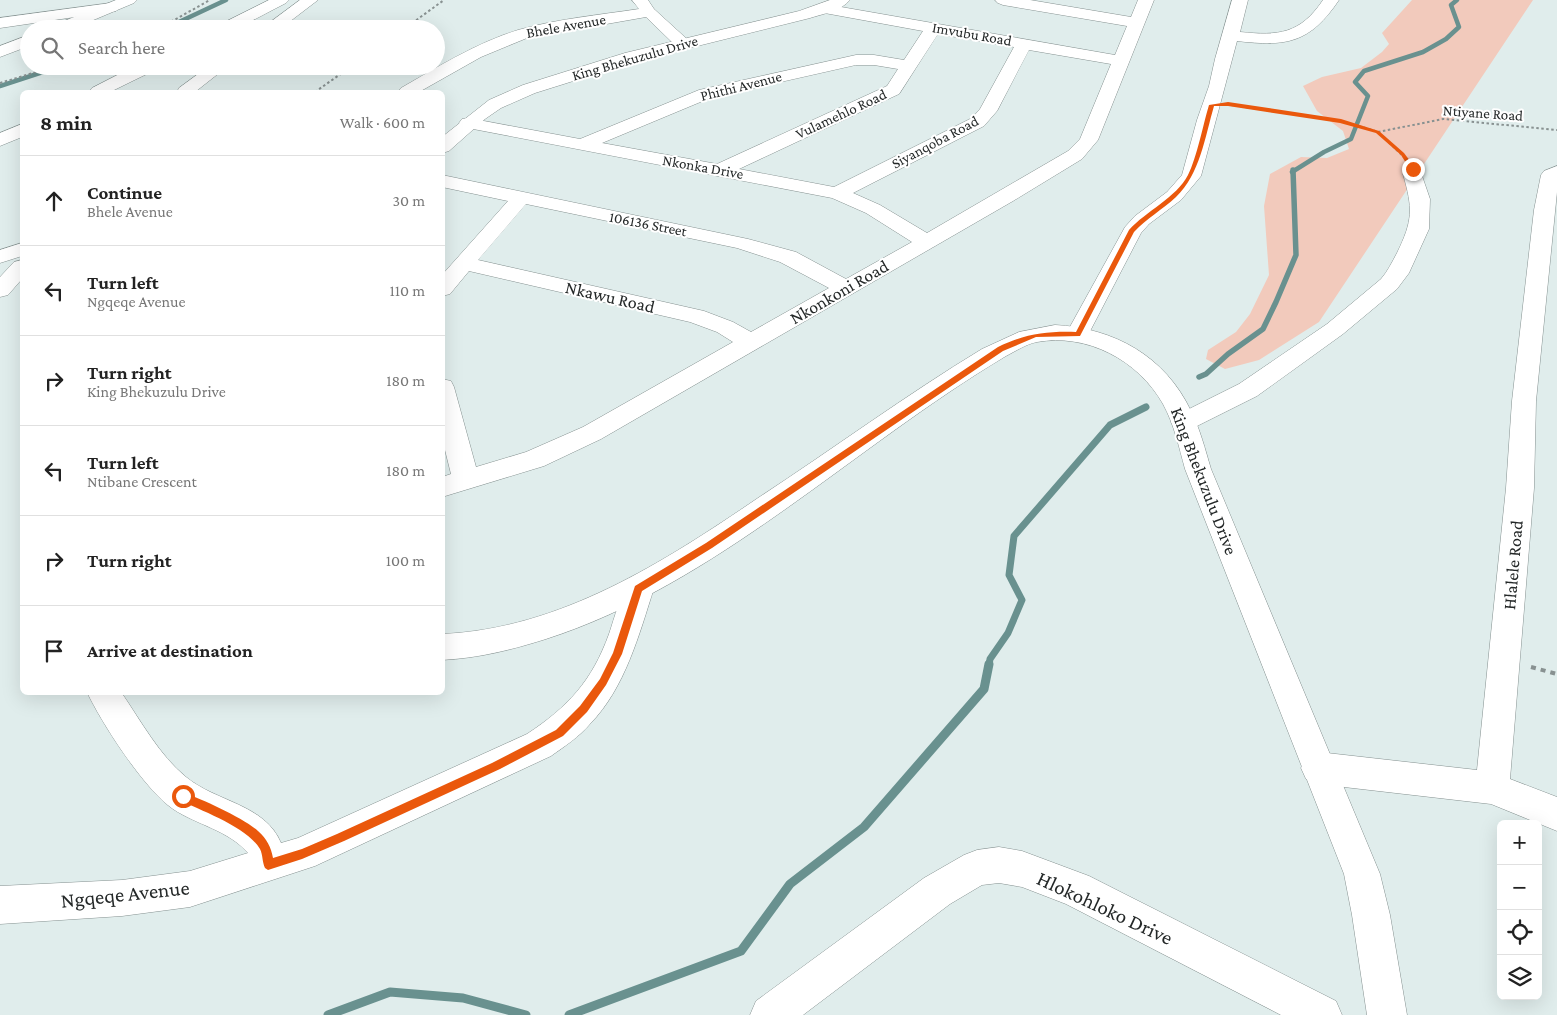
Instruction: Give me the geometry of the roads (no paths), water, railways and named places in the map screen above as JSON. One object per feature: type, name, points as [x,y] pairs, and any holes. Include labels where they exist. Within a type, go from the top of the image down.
[{"type":"street","points":[[81,20],[130,0]]},
{"type":"street","points":[[241,20],[280,0]]},
{"type":"street","points":[[282,20],[310,0]]},
{"type":"street","name":"King Bhekuzulu Drive","points":[[445,144],[495,104],[529,89],[682,43],[785,20],[824,9],[842,0]]},
{"type":"street","points":[[1003,0],[1054,4],[1136,23]]},
{"type":"street","name":"Nkonkoni Road","points":[[454,483],[534,459],[572,444],[1006,197],[1081,150],[1089,140],[1146,0]]},
{"type":"street","points":[[1078,334],[1132,231],[1142,220],[1174,196],[1191,176],[1240,0]]},
{"type":"street","points":[[1231,36],[1272,40],[1289,37],[1306,27],[1326,8],[1330,0]]},
{"type":"street","points":[[644,6],[682,43]]},
{"type":"street","name":"Bhele Avenue","points":[[445,70],[475,53],[522,34],[644,6]]},
{"type":"street","points":[[28,20],[111,8]]},
{"type":"street","name":"Imvubu Road","points":[[824,9],[1120,61]]},
{"type":"street","points":[[0,24],[20,21]]},
{"type":"street","name":"Vulamehlo Road","points":[[721,170],[886,95],[897,86],[934,27]]},
{"type":"street","name":"Siyanqoba Road","points":[[838,193],[978,122],[988,111],[1025,43]]},
{"type":"street","points":[[0,52],[20,44]]},
{"type":"street","name":"Phithi Avenue","points":[[580,145],[690,99],[722,89],[856,60],[874,60],[909,66]]},
{"type":"street","points":[[102,90],[131,75]]},
{"type":"street","points":[[188,90],[208,75]]},
{"type":"street","name":"Bhele Avenue","points":[[411,90],[437,75]]},
{"type":"street","name":"Nkonka Drive","points":[[468,124],[838,193],[873,209],[927,242]]},
{"type":"street","points":[[0,140],[20,131]]},
{"type":"street","points":[[1184,422],[1248,390],[1334,329],[1389,284],[1398,273],[1419,229],[1420,199],[1410,168]]},
{"type":"street","name":"Hlalele Road","points":[[1492,788],[1520,488],[1524,401],[1544,210],[1551,175],[1557,172]]},
{"type":"street","name":"106136 Street","points":[[445,182],[760,248],[788,257],[846,288]]},
{"type":"street","points":[[445,286],[522,198]]},
{"type":"street","points":[[0,257],[20,250]]},
{"type":"street","name":"Nkawu Road","points":[[464,264],[696,316],[725,327],[751,343]]},
{"type":"street","points":[[0,290],[20,269]]},
{"type":"street","name":"King Bhekuzulu Drive","points":[[445,647],[465,646],[501,640],[562,620],[638,588],[709,546],[1000,349],[1015,342],[1036,335],[1052,333],[1078,334],[1112,345],[1147,368],[1174,400],[1184,422],[1198,469],[1362,874],[1371,915],[1386,1015]]},
{"type":"street","points":[[445,411],[454,483]]},
{"type":"street","name":"Ngqeqe Avenue","points":[[0,905],[157,894],[190,889],[302,854],[341,838],[496,766],[560,733],[583,709],[603,682],[618,654],[638,588]]},
{"type":"street","points":[[105,695],[155,768],[170,784],[183,796],[241,825],[255,835],[265,848],[268,864]]},
{"type":"street","points":[[1318,768],[1492,788],[1557,814]]},
{"type":"street","name":"Hlokohloko Drive","points":[[770,1015],[945,886],[977,868],[999,865],[1022,869],[1076,889],[1322,1015]]},
{"type":"waterway","points":[[183,20],[226,0]]},
{"type":"waterway","points":[[1293,171],[1324,152],[1351,139],[1368,96],[1355,82],[1364,71],[1423,52],[1446,39],[1459,27],[1451,5],[1457,0]]},
{"type":"waterway","points":[[0,86],[34,75]]},
{"type":"waterway","points":[[1199,377],[1206,374],[1228,354],[1263,329],[1276,302],[1296,255],[1293,171]]},
{"type":"waterway","points":[[989,665],[990,659],[1008,633],[1022,600],[1009,575],[1014,536],[1110,425],[1146,407]]},
{"type":"waterway","points":[[569,1015],[741,951],[790,884],[864,827],[984,689],[989,664]]},
{"type":"waterway","points":[[328,1015],[390,992],[463,998],[526,1015]]}]
